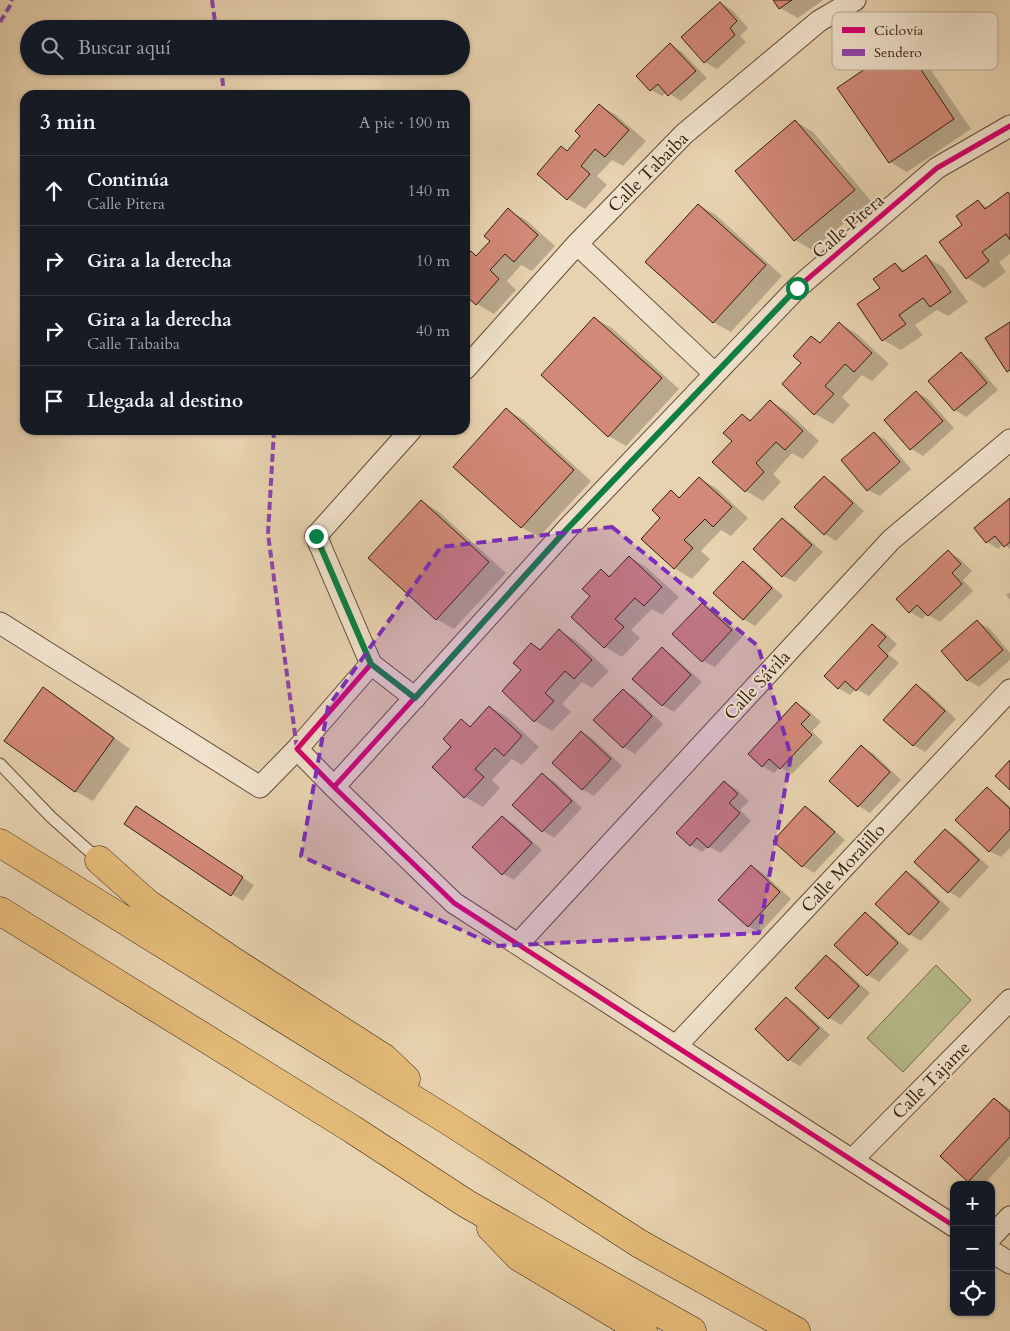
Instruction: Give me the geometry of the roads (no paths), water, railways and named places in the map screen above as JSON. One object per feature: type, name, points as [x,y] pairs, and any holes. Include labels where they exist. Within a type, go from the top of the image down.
[{"type":"highway","points":[[0,843],[452,1123],[640,1244],[796,1330]]},
{"type":"highway","points":[[99,860],[147,903],[236,963],[384,1058],[452,1123]]},
{"type":"highway","points":[[0,911],[352,1129],[467,1204],[692,1331]]},
{"type":"highway","points":[[467,1204],[519,1257],[643,1331]]},
{"type":"street","name":"Calle Tabaiba","points":[[834,12],[855,0]]},
{"type":"street","name":"Calle Tabaiba","points":[[470,363],[577,244],[684,134],[819,21],[832,13]]},
{"type":"street","name":"Calle Pitera","points":[[334,787],[567,529],[797,288],[937,168],[1010,126]]},
{"type":"street","points":[[577,244],[715,374]]},
{"type":"street","points":[[406,435],[316,536],[371,664],[415,698]]},
{"type":"street","name":"Calle Sávila","points":[[518,944],[891,540],[1010,440]]},
{"type":"street","points":[[0,624],[260,787],[371,664]]},
{"type":"street","name":"Calle Moralillo","points":[[676,1046],[1010,690]]},
{"type":"street","points":[[296,748],[454,903],[950,1223]]},
{"type":"street","name":"Calle Tajame","points":[[852,1160],[1010,1000]]},
{"type":"street","points":[[995,1232],[1010,1216]]},
{"type":"street","points":[[995,1254],[1010,1263]]},
{"type":"lane","points":[[0,764],[51,818],[99,860]]}]
